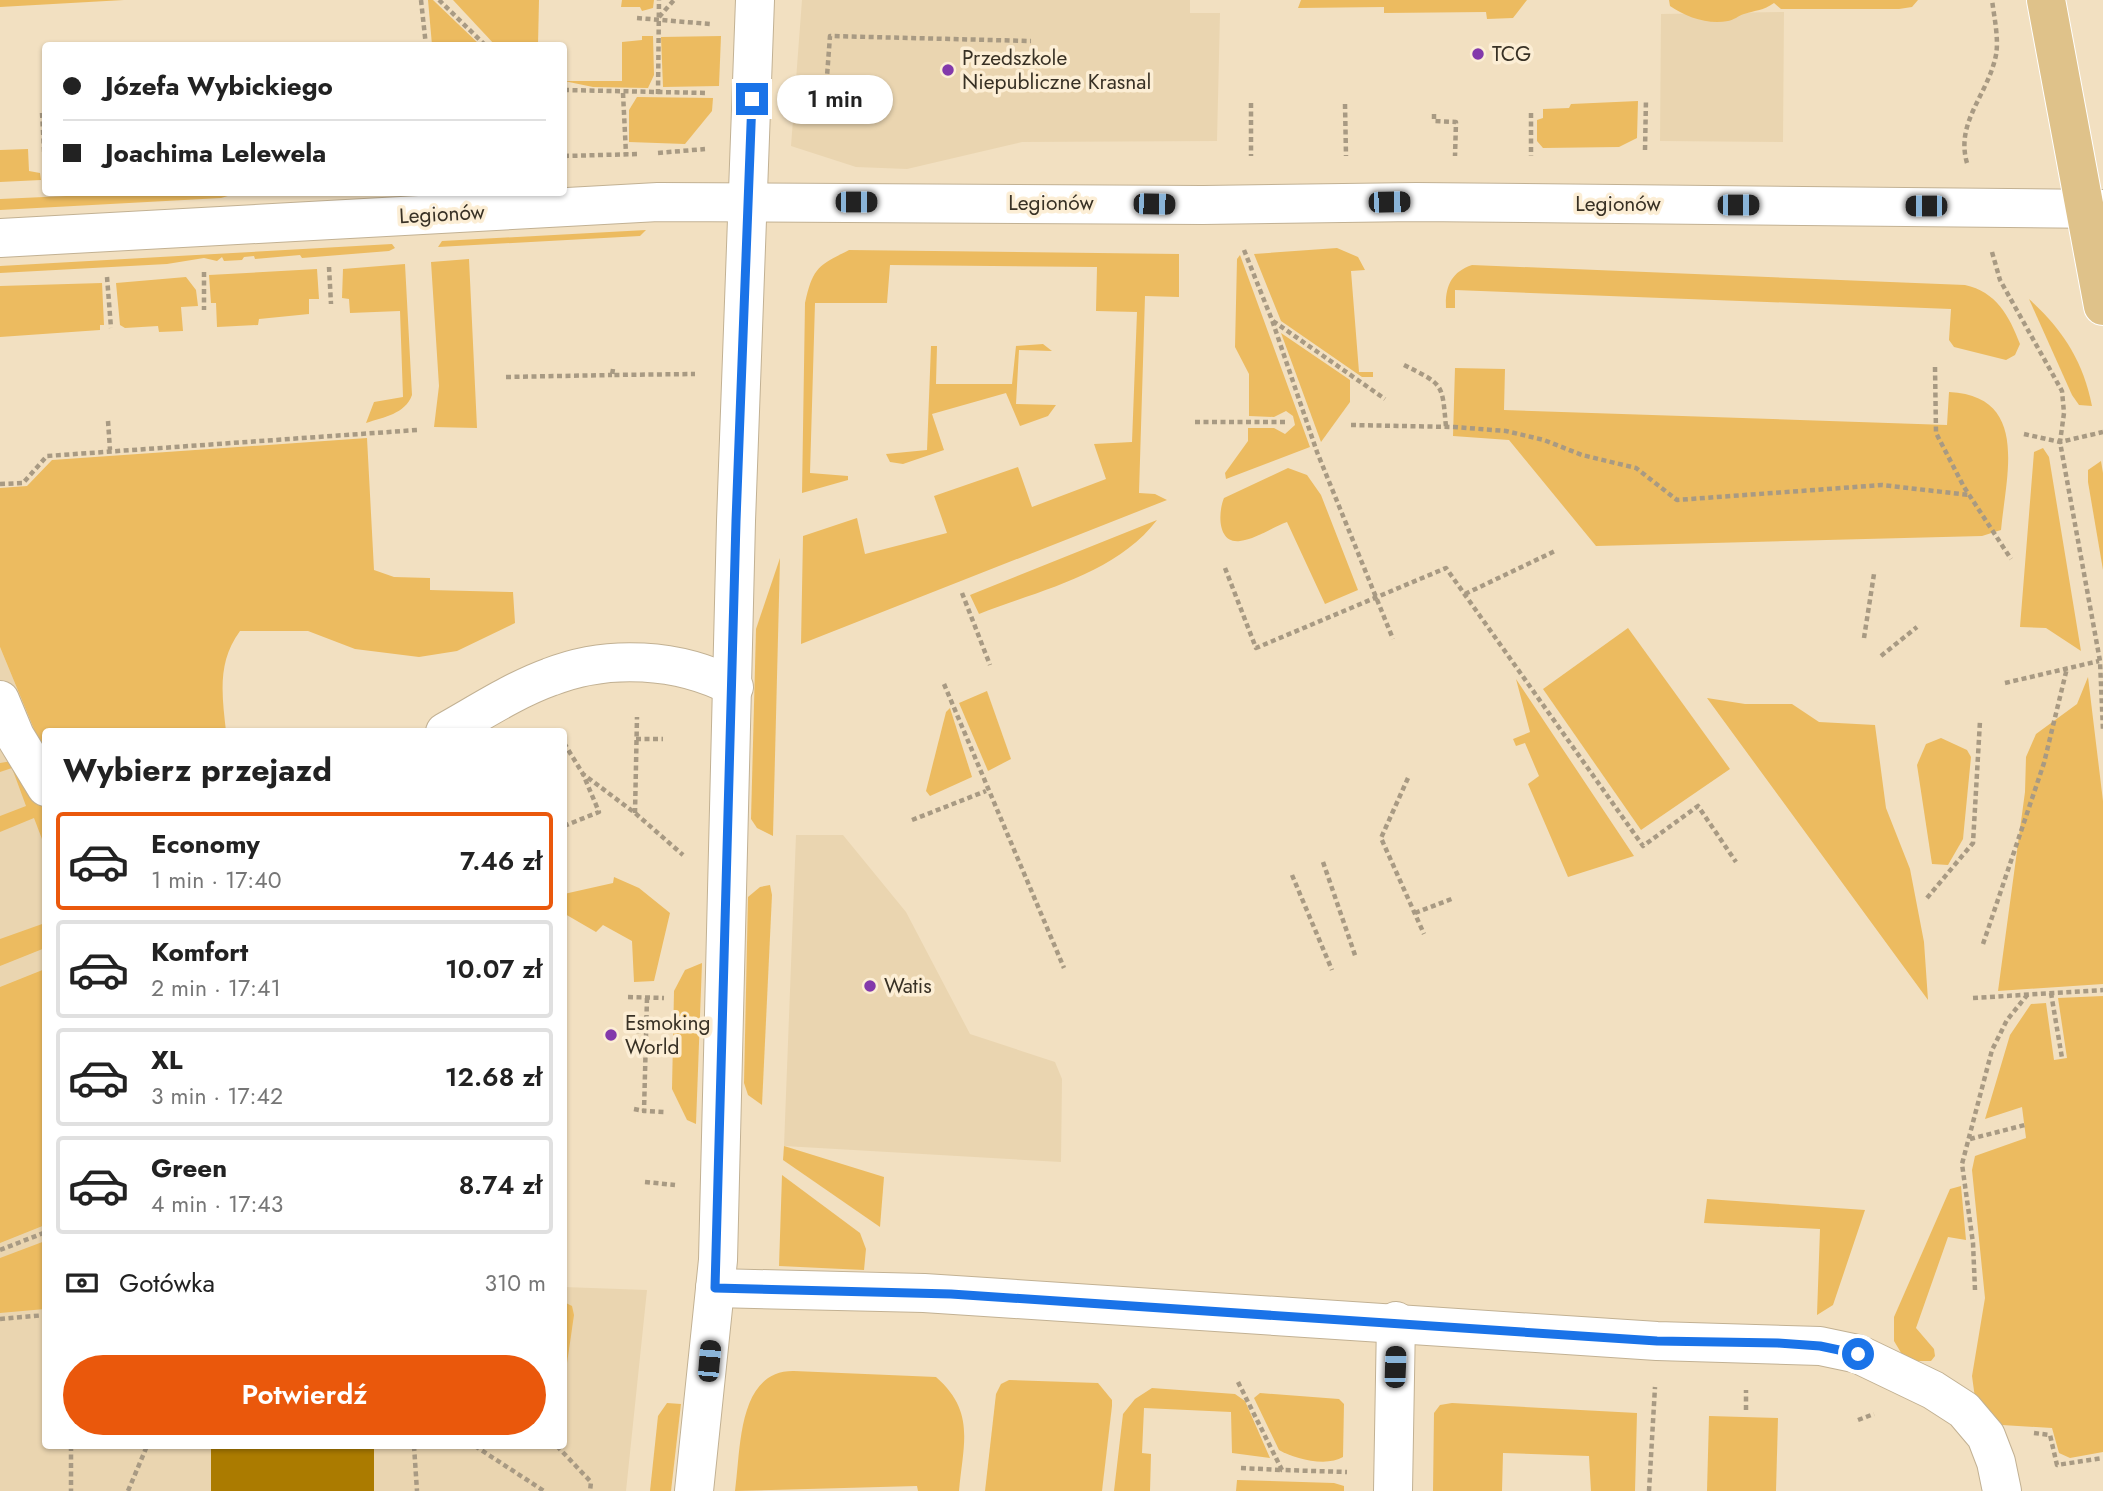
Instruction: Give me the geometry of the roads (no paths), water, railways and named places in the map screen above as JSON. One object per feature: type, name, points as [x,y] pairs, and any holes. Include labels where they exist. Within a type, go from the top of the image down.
[{"type":"main road","points":[[2046,0],[2094,209],[2103,306]]},
{"type":"street","points":[[694,1491],[715,1288],[734,687],[736,521],[755,0]]},
{"type":"street","name":"Legionów","points":[[0,238],[658,202],[1203,205],[1416,202],[2094,209]]},
{"type":"street","points":[[453,728],[549,677],[612,662],[653,664],[692,671],[712,676],[734,687]]},
{"type":"street","points":[[0,700],[15,736],[42,780]]},
{"type":"street","points":[[715,1288],[924,1293],[1396,1321],[1657,1341],[1820,1346],[1858,1354],[1933,1390],[1964,1410],[1989,1444],[2002,1491]]},
{"type":"street","points":[[1393,1491],[1396,1321]]},
{"type":"place","name":"TCG","points":[[1478,54]]},
{"type":"place","name":"Przedszkole Niepubliczne Krasnal","points":[[948,70]]},
{"type":"place","name":"Watis","points":[[870,986]]},
{"type":"place","name":"Esmoking World","points":[[611,1035]]}]
